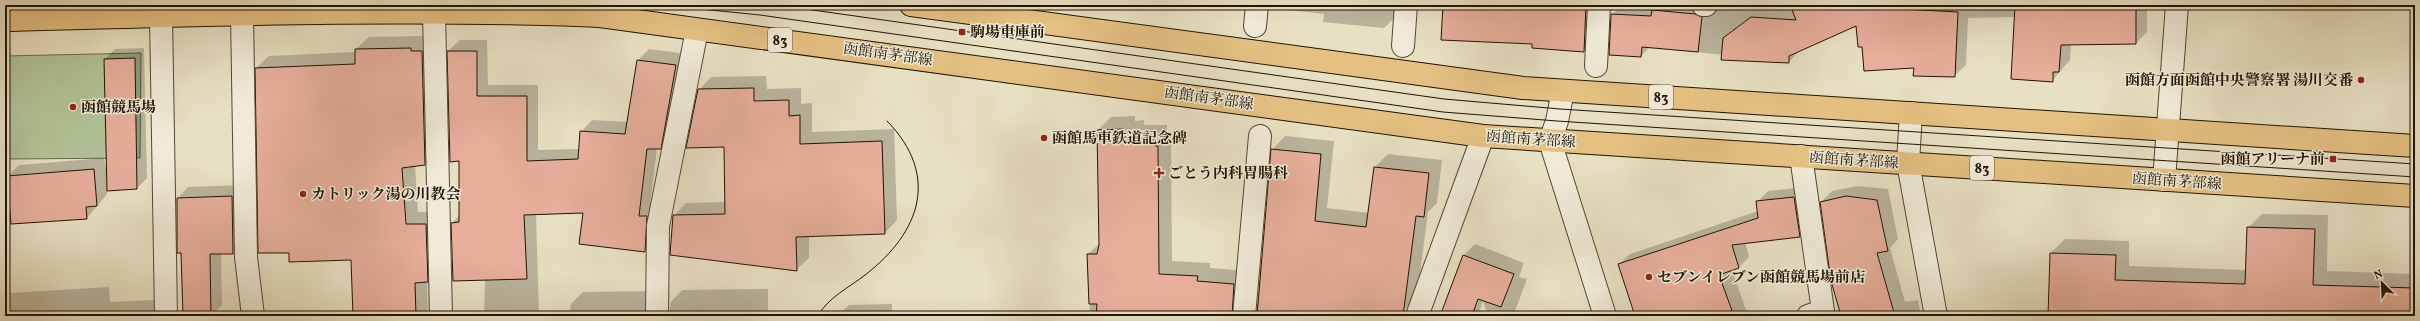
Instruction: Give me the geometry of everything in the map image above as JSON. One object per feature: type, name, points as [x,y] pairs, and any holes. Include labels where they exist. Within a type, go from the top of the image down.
[{"type":"main road","name":"83","points":[[911,5],[1486,84],[1562,91],[2415,146]]},
{"type":"main road","name":"函館南茅部線","points":[[5,20],[171,12],[242,15],[499,12],[600,16],[697,30],[808,43],[1483,136],[2415,196]]},
{"type":"street","points":[[1403,46],[1406,5]]},
{"type":"street","points":[[1596,66],[1599,5]]},
{"type":"street","points":[[2164,180],[2177,5]]},
{"type":"street","points":[[166,316],[171,12]]},
{"type":"street","points":[[434,13],[441,316]]},
{"type":"street","points":[[242,15],[246,257],[253,316]]},
{"type":"street","points":[[657,316],[658,226],[697,30]]},
{"type":"street","points":[[1562,91],[1557,121],[1550,140],[1605,316]]},
{"type":"street","points":[[1911,113],[1908,163],[1936,316]]},
{"type":"street","points":[[1244,316],[1260,136]]},
{"type":"street","points":[[1417,316],[1483,136]]},
{"type":"street","points":[[1800,156],[1823,311],[1808,316]]},
{"type":"green space","name":"函館競馬場","points":[[141,53],[140,158],[5,159],[5,56]]},
{"type":"building","points":[[1443,5],[1586,5],[1584,52],[1532,48],[1532,44],[1441,40]]},
{"type":"building","points":[[1790,5],[1904,5],[1901,9],[1958,12],[1955,77],[1913,76],[1914,68],[1864,71],[1862,47],[1858,47],[1856,26],[1789,56],[1789,63],[1721,60],[1723,38],[1751,17],[1796,20]]},
{"type":"building","points":[[2015,5],[2136,5],[2136,44],[2061,45],[2059,72],[2053,72],[2053,82],[2011,79]]},
{"type":"building","points":[[1652,10],[1695,14],[1702,17],[1698,52],[1642,47],[1641,57],[1609,55],[1611,14],[1651,16]]},
{"type":"building","points":[[411,48],[411,51],[422,51],[425,165],[402,168],[406,224],[426,224],[428,282],[415,283],[416,316],[353,316],[351,260],[289,262],[289,253],[258,253],[255,68],[355,64],[355,49]]},
{"type":"building","points":[[447,51],[477,51],[477,96],[527,96],[527,161],[578,159],[580,131],[625,134],[637,60],[676,65],[661,149],[647,149],[639,216],[647,216],[645,252],[579,244],[583,213],[524,215],[527,279],[453,281],[451,223],[459,222],[459,161],[450,162]]},
{"type":"building","points":[[135,58],[137,189],[107,191],[104,59]]},
{"type":"building","points":[[754,88],[754,101],[789,100],[789,116],[800,115],[800,144],[882,141],[885,234],[796,237],[797,271],[670,255],[673,215],[725,214],[724,147],[686,148],[698,89]]},
{"type":"building","points":[[1123,129],[1123,133],[1131,133],[1132,138],[1154,138],[1155,146],[1158,146],[1159,274],[1198,276],[1197,281],[1234,284],[1232,316],[1096,316],[1097,304],[1089,304],[1087,254],[1097,254],[1099,245],[1097,130]]},
{"type":"building","points":[[1271,149],[1321,154],[1315,221],[1366,227],[1374,167],[1429,173],[1424,217],[1416,216],[1403,316],[1257,316]]},
{"type":"building","points":[[94,169],[97,206],[86,207],[87,219],[11,224],[7,176]]},
{"type":"building","points":[[232,196],[233,254],[210,254],[211,316],[183,316],[181,253],[177,253],[177,198]]},
{"type":"building","points":[[1846,196],[1877,200],[1888,251],[1877,253],[1895,316],[1841,316],[1831,281],[1820,202]]},
{"type":"building","points":[[1794,197],[1800,237],[1732,245],[1739,268],[1719,275],[1734,316],[1635,316],[1618,264],[1758,218],[1756,201]]},
{"type":"building","points":[[2247,227],[2315,229],[2313,285],[2415,288],[2415,316],[2048,316],[2050,253],[2116,255],[2115,280],[2245,284]]},
{"type":"building","points":[[1463,255],[1514,274],[1501,307],[1478,299],[1472,316],[1440,316]]},
{"type":"tram line","points":[[661,5],[760,15],[1443,112],[1557,121],[2415,177]]},
{"type":"tram line","points":[[777,5],[1444,99],[1560,109],[2415,164]]},
{"type":"tram line","points":[[818,316],[833,298],[865,275],[884,258],[900,240],[911,222],[917,202],[918,182],[914,162],[904,141],[887,121]]},
{"type":"place","name":"駒場車庫前","points":[[962,32]]},
{"type":"place","name":"函館方面函館中央警察署 湯川交番","points":[[2361,80]]},
{"type":"place","name":"函館競馬場","points":[[73,107]]},
{"type":"place","name":"函館馬車鉄道記念碑","points":[[1044,138]]},
{"type":"place","name":"函館アリーナ前","points":[[2333,159]]},
{"type":"place","name":"ごとう内科胃腸科","points":[[1159,173]]},
{"type":"place","name":"カトリック湯の川教会","points":[[303,194]]},
{"type":"place","name":"セブンイレブン函館競馬場前店","points":[[1649,277]]}]
